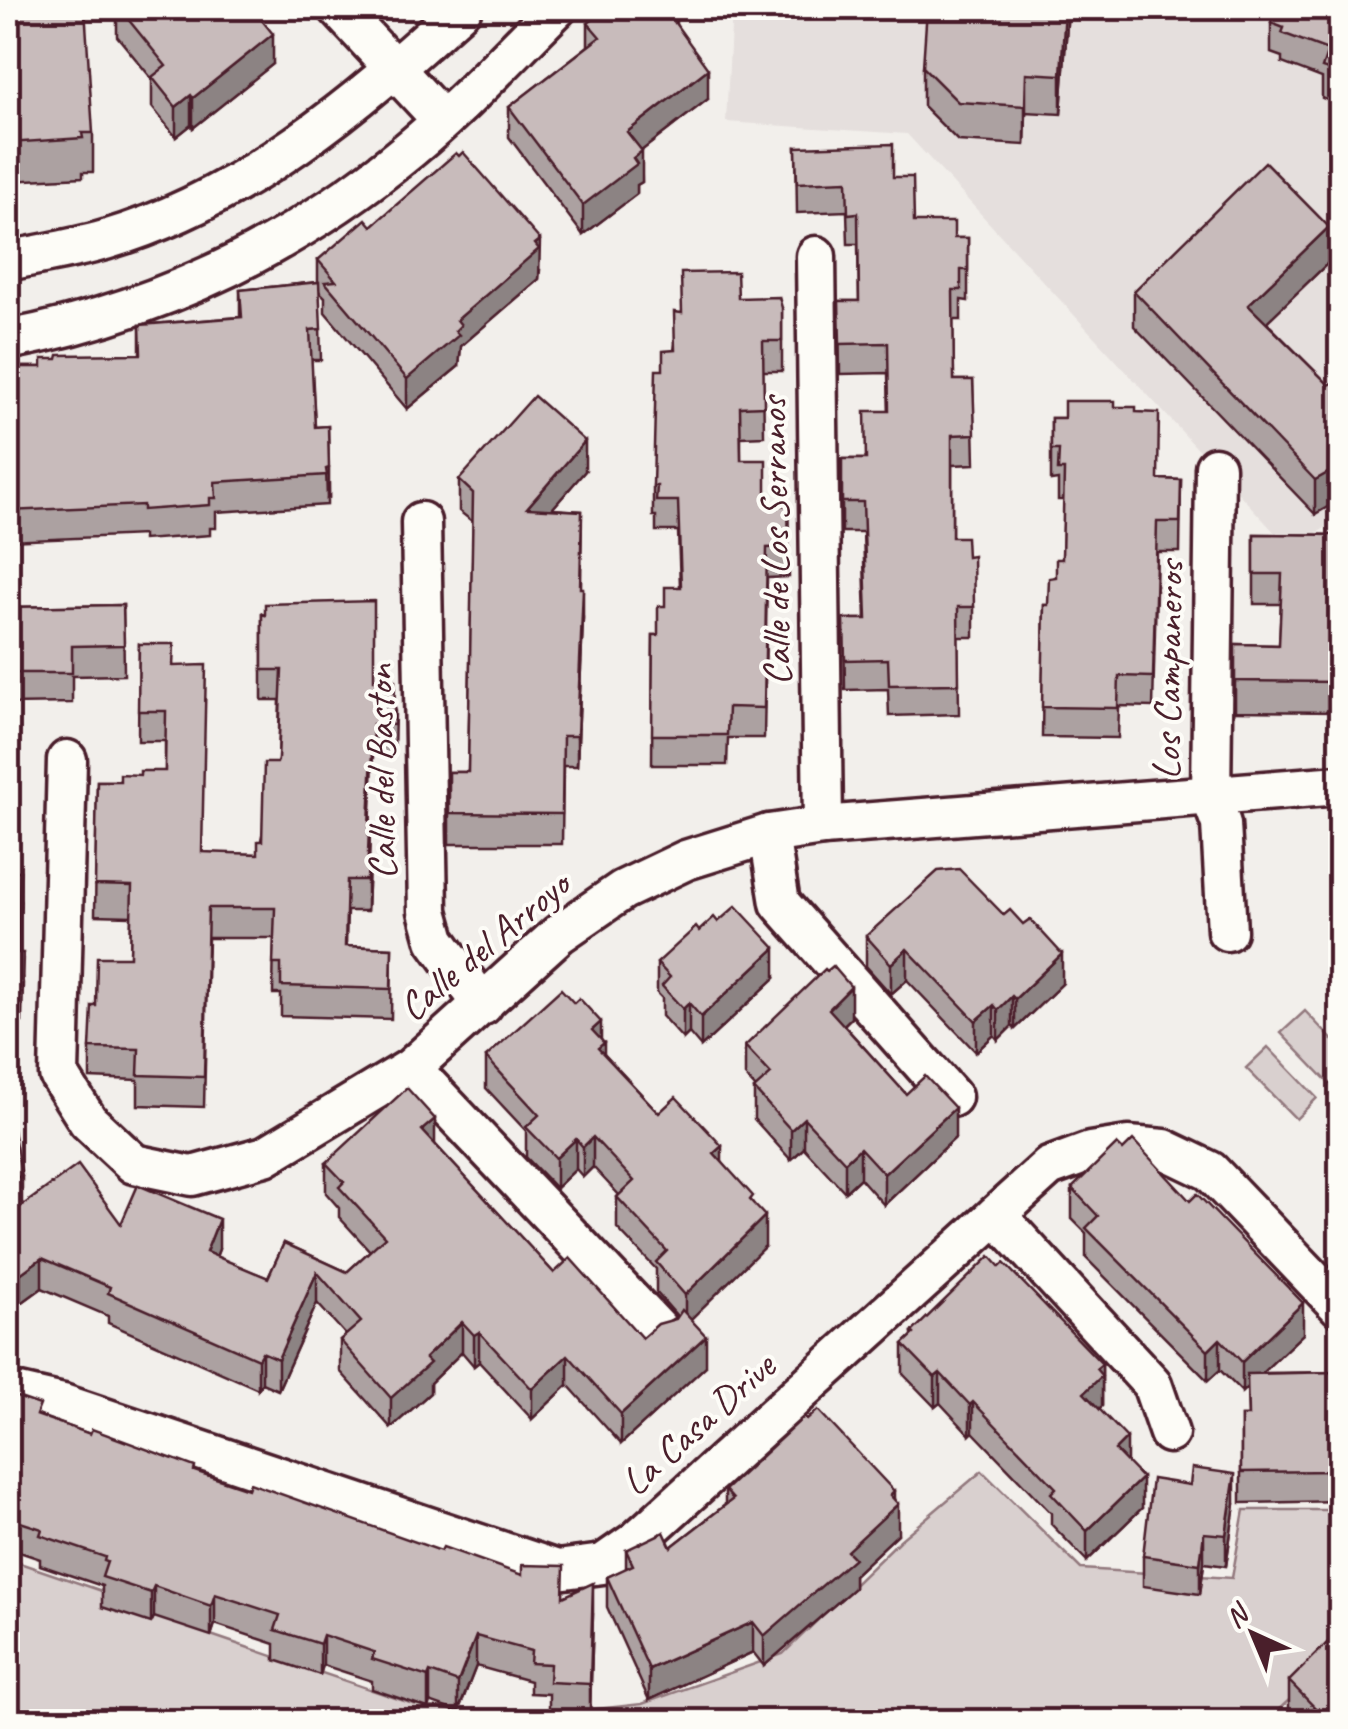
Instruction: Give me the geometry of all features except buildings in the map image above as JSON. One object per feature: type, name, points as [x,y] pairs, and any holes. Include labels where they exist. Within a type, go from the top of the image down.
[{"type":"street","points":[[338,8],[442,120]]},
{"type":"street","points":[[8,261],[104,240],[186,210],[278,160],[396,69],[462,8]]},
{"type":"street","points":[[8,340],[110,314],[213,276],[284,239],[323,215],[412,148],[557,8]]},
{"type":"street","name":"Calle de Los Serranos","points":[[816,256],[823,826]]},
{"type":"street","name":"Los Campaneros","points":[[1216,467],[1211,798],[1221,824],[1227,931]]},
{"type":"street","name":"Calle del Baston","points":[[421,522],[428,911],[436,940],[483,1004]]},
{"type":"street","name":"Calle del Arroyo","points":[[67,760],[59,1075],[88,1121],[134,1164],[192,1176],[265,1156],[411,1068],[559,934],[623,890],[686,860],[769,834],[823,826],[1340,785]]},
{"type":"street","points":[[769,834],[780,903],[952,1097]]},
{"type":"street","points":[[411,1068],[660,1332]]},
{"type":"street","name":"La Casa Drive","points":[[8,1395],[63,1404],[557,1570],[604,1564],[636,1541],[1049,1168],[1090,1152],[1128,1146],[1164,1149],[1210,1171],[1340,1306]]},
{"type":"street","points":[[996,1216],[1152,1384],[1169,1433]]},
{"type":"shaded area","points":[[732,8],[1340,8],[1340,519],[1290,549],[907,134],[726,122]]},
{"type":"shaded area","points":[[1305,1011],[1340,1048],[1340,1074],[1330,1084],[1281,1033]]},
{"type":"shaded area","points":[[1268,1047],[1317,1098],[1296,1119],[1246,1068]]},
{"type":"shaded area","points":[[982,1471],[1081,1569],[1232,1578],[1244,1510],[1340,1510],[1340,1652],[1274,1714],[1281,1721],[8,1722],[8,1559],[208,1634],[413,1704],[507,1719],[642,1704],[783,1654],[900,1540]]}]
